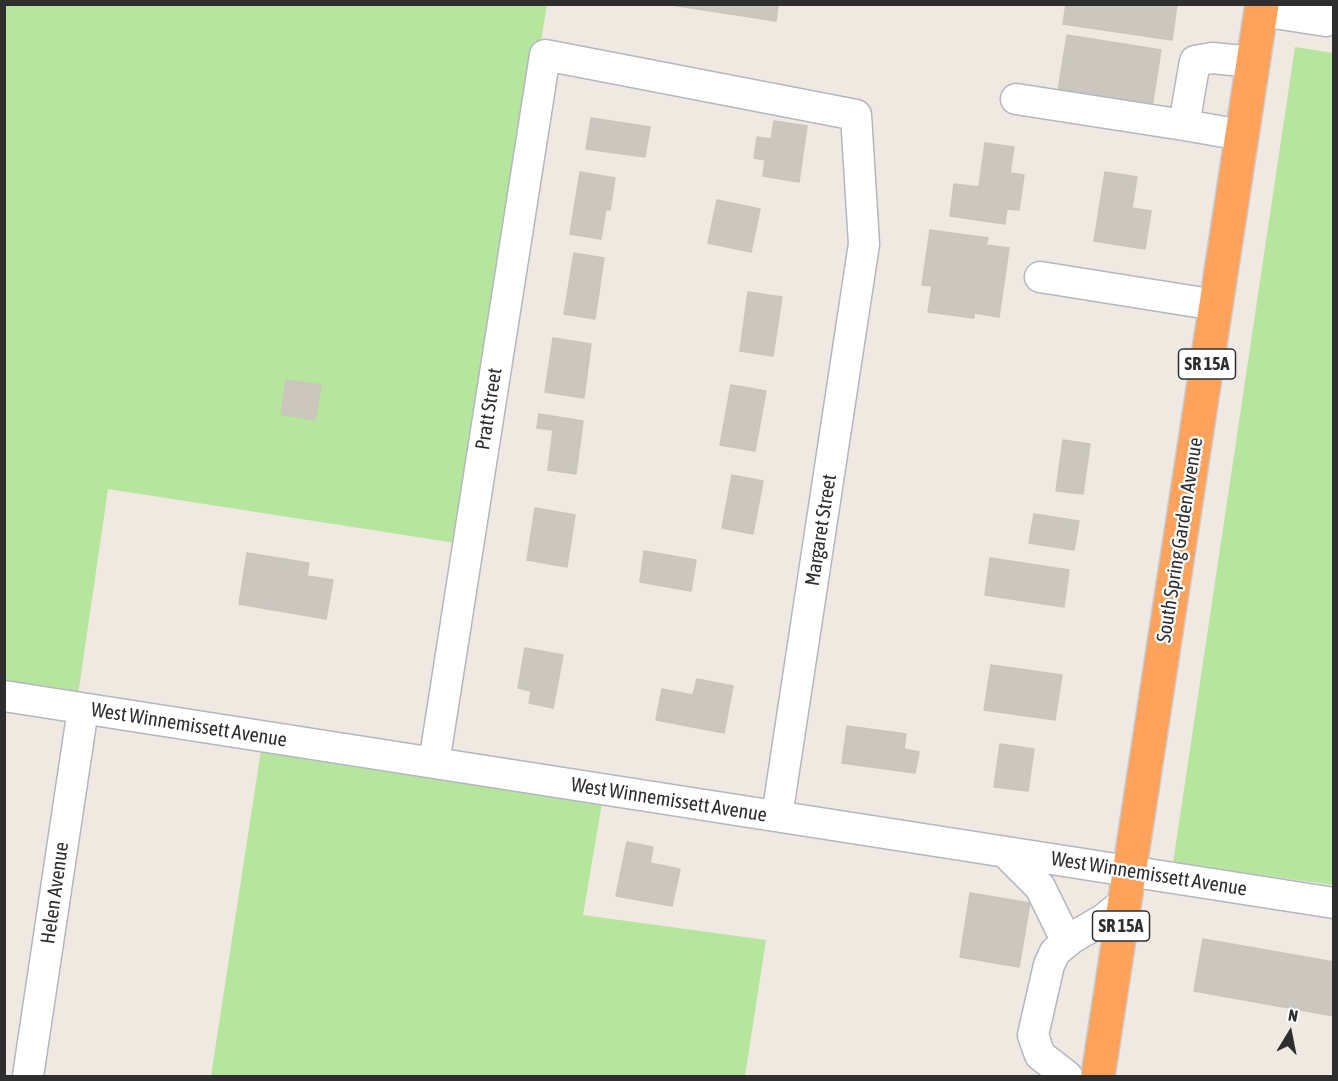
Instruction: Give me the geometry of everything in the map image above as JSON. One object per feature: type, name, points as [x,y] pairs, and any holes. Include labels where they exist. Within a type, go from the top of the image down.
[{"type":"highway","name":"South Spring Garden Avenue","points":[[1098,1077],[1262,8]]},
{"type":"street","points":[[1262,8],[1326,21],[1334,16]]},
{"type":"street","name":"Margaret Street","points":[[545,56],[856,115],[864,244],[777,816]]},
{"type":"street","name":"Pratt Street","points":[[434,763],[545,56]]},
{"type":"street","points":[[1184,125],[1195,61],[1212,58],[1253,62]]},
{"type":"street","points":[[1016,99],[1242,135]]},
{"type":"street","points":[[1040,278],[1216,305]]},
{"type":"street","name":"West Winnemissett Avenue","points":[[4,696],[1005,852],[1127,886],[1334,903]]},
{"type":"street","name":"Helen Avenue","points":[[28,1077],[82,709]]},
{"type":"street","points":[[1005,852],[1040,887],[1067,942]]},
{"type":"street","points":[[1067,1077],[1040,1055],[1033,1035],[1049,965],[1056,952],[1067,942],[1104,919],[1127,886]]},
{"type":"green space","points":[[4,5],[547,5],[541,41],[535,41],[456,543],[108,489],[78,695],[5,683]]},
{"type":"green space","points":[[1295,47],[1333,53],[1333,885],[1173,863]]},
{"type":"green space","points":[[261,750],[602,803],[583,915],[766,940],[745,1076],[211,1076]]},
{"type":"building","points":[[665,4],[778,4],[776,21]]},
{"type":"building","points":[[1066,4],[1177,4],[1172,40],[1063,24]]},
{"type":"building","points":[[1067,35],[1161,50],[1152,107],[1058,91]]},
{"type":"building","points":[[591,118],[650,127],[645,157],[586,149]]},
{"type":"building","points":[[774,121],[807,126],[799,182],[763,176],[765,160],[754,158],[757,137],[771,139]]},
{"type":"building","points":[[985,143],[1014,147],[1010,173],[1024,175],[1019,210],[1007,209],[1005,224],[950,216],[954,184],[979,187]]},
{"type":"building","points":[[580,172],[615,178],[610,210],[606,209],[601,239],[570,234]]},
{"type":"building","points":[[1105,172],[1137,177],[1132,208],[1151,211],[1145,249],[1094,241]]},
{"type":"building","points":[[717,200],[760,209],[751,252],[708,243]]},
{"type":"building","points":[[930,230],[988,238],[986,245],[1009,248],[999,317],[974,313],[974,318],[928,312],[932,286],[922,285]]},
{"type":"building","points":[[574,253],[604,258],[595,319],[564,314]]},
{"type":"building","points":[[748,292],[782,297],[773,356],[740,351]]},
{"type":"building","points":[[553,338],[591,344],[584,398],[545,392]]},
{"type":"building","points":[[286,380],[321,385],[315,420],[281,414]]},
{"type":"building","points":[[731,385],[766,391],[755,451],[720,445]]},
{"type":"building","points":[[539,414],[583,421],[576,474],[548,470],[553,430],[537,428]]},
{"type":"building","points":[[1063,440],[1090,444],[1083,494],[1056,491]]},
{"type":"building","points":[[732,475],[763,481],[753,534],[722,528]]},
{"type":"building","points":[[535,508],[575,515],[567,567],[527,560]]},
{"type":"building","points":[[1034,514],[1079,521],[1074,550],[1029,543]]},
{"type":"building","points":[[644,551],[696,560],[691,591],[640,582]]},
{"type":"building","points":[[247,553],[309,563],[307,576],[333,580],[326,619],[239,604]]},
{"type":"building","points":[[990,558],[1069,570],[1064,607],[985,595]]},
{"type":"building","points":[[525,648],[563,655],[553,708],[529,703],[531,691],[518,688]]},
{"type":"building","points":[[991,665],[1062,675],[1055,720],[984,710]]},
{"type":"building","points":[[697,679],[733,686],[724,733],[656,720],[662,689],[693,695]]},
{"type":"building","points":[[847,726],[906,734],[904,749],[919,752],[915,773],[842,763]]},
{"type":"building","points":[[1000,744],[1034,749],[1028,791],[994,787]]},
{"type":"building","points":[[627,842],[653,847],[650,863],[680,869],[672,906],[616,896]]},
{"type":"building","points":[[970,893],[1030,903],[1019,967],[960,957]]},
{"type":"building","points":[[1203,939],[1334,962],[1334,1016],[1194,991]]}]
